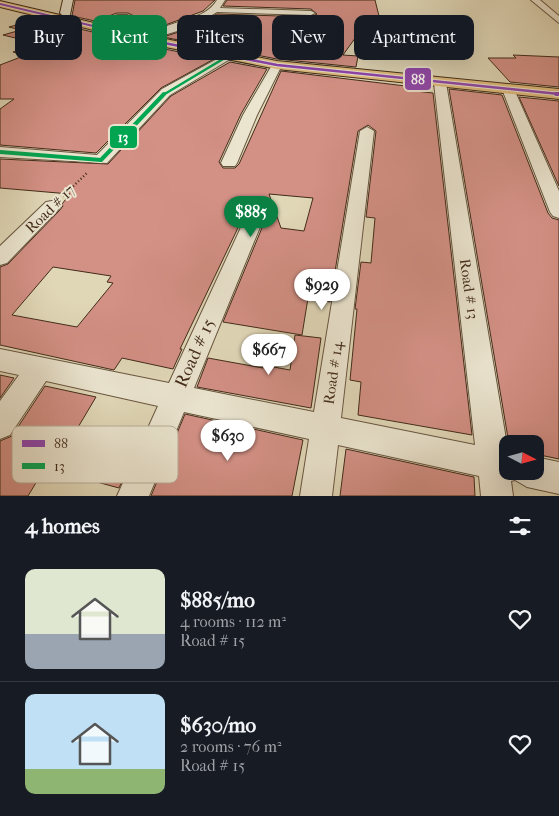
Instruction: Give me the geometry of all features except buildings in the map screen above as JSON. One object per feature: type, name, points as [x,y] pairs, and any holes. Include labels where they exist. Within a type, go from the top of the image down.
[{"type":"main road","points":[[19,0],[92,19]]},
{"type":"main road","points":[[66,13],[68,0]]},
{"type":"main road","points":[[0,4],[177,45]]},
{"type":"main road","points":[[167,36],[348,66],[559,86]]},
{"type":"main road","points":[[250,60],[277,65],[440,83],[559,94]]},
{"type":"street","points":[[167,31],[201,18],[215,10],[221,0]]},
{"type":"street","points":[[536,0],[559,20]]},
{"type":"street","points":[[215,10],[312,13]]},
{"type":"street","points":[[0,152],[101,160],[166,92],[221,60]]},
{"type":"street","points":[[229,163],[250,115],[277,65]]},
{"type":"street","name":"Road # 13","points":[[440,83],[499,460]]},
{"type":"street","points":[[508,89],[559,212]]},
{"type":"street","name":"Road # 14","points":[[316,496],[367,131]]},
{"type":"street","name":"Road # 17","points":[[0,258],[52,206]]},
{"type":"street","name":"Road # 15","points":[[163,426],[258,210]]},
{"type":"street","points":[[0,360],[499,466]]},
{"type":"street","points":[[0,425],[40,368]]},
{"type":"street","points":[[544,475],[559,478]]},
{"type":"street","name":"Road # 13","points":[[498,496],[499,480]]},
{"type":"street","name":"Road # 15","points":[[133,496],[139,483]]},
{"type":"path","name":"Road # 17","points":[[52,206],[101,160]]},
{"type":"transit line","name":"88","points":[[0,4],[150,40],[277,65],[559,94]]},
{"type":"transit line","name":"13","points":[[0,152],[101,160],[166,92],[221,60]]}]
